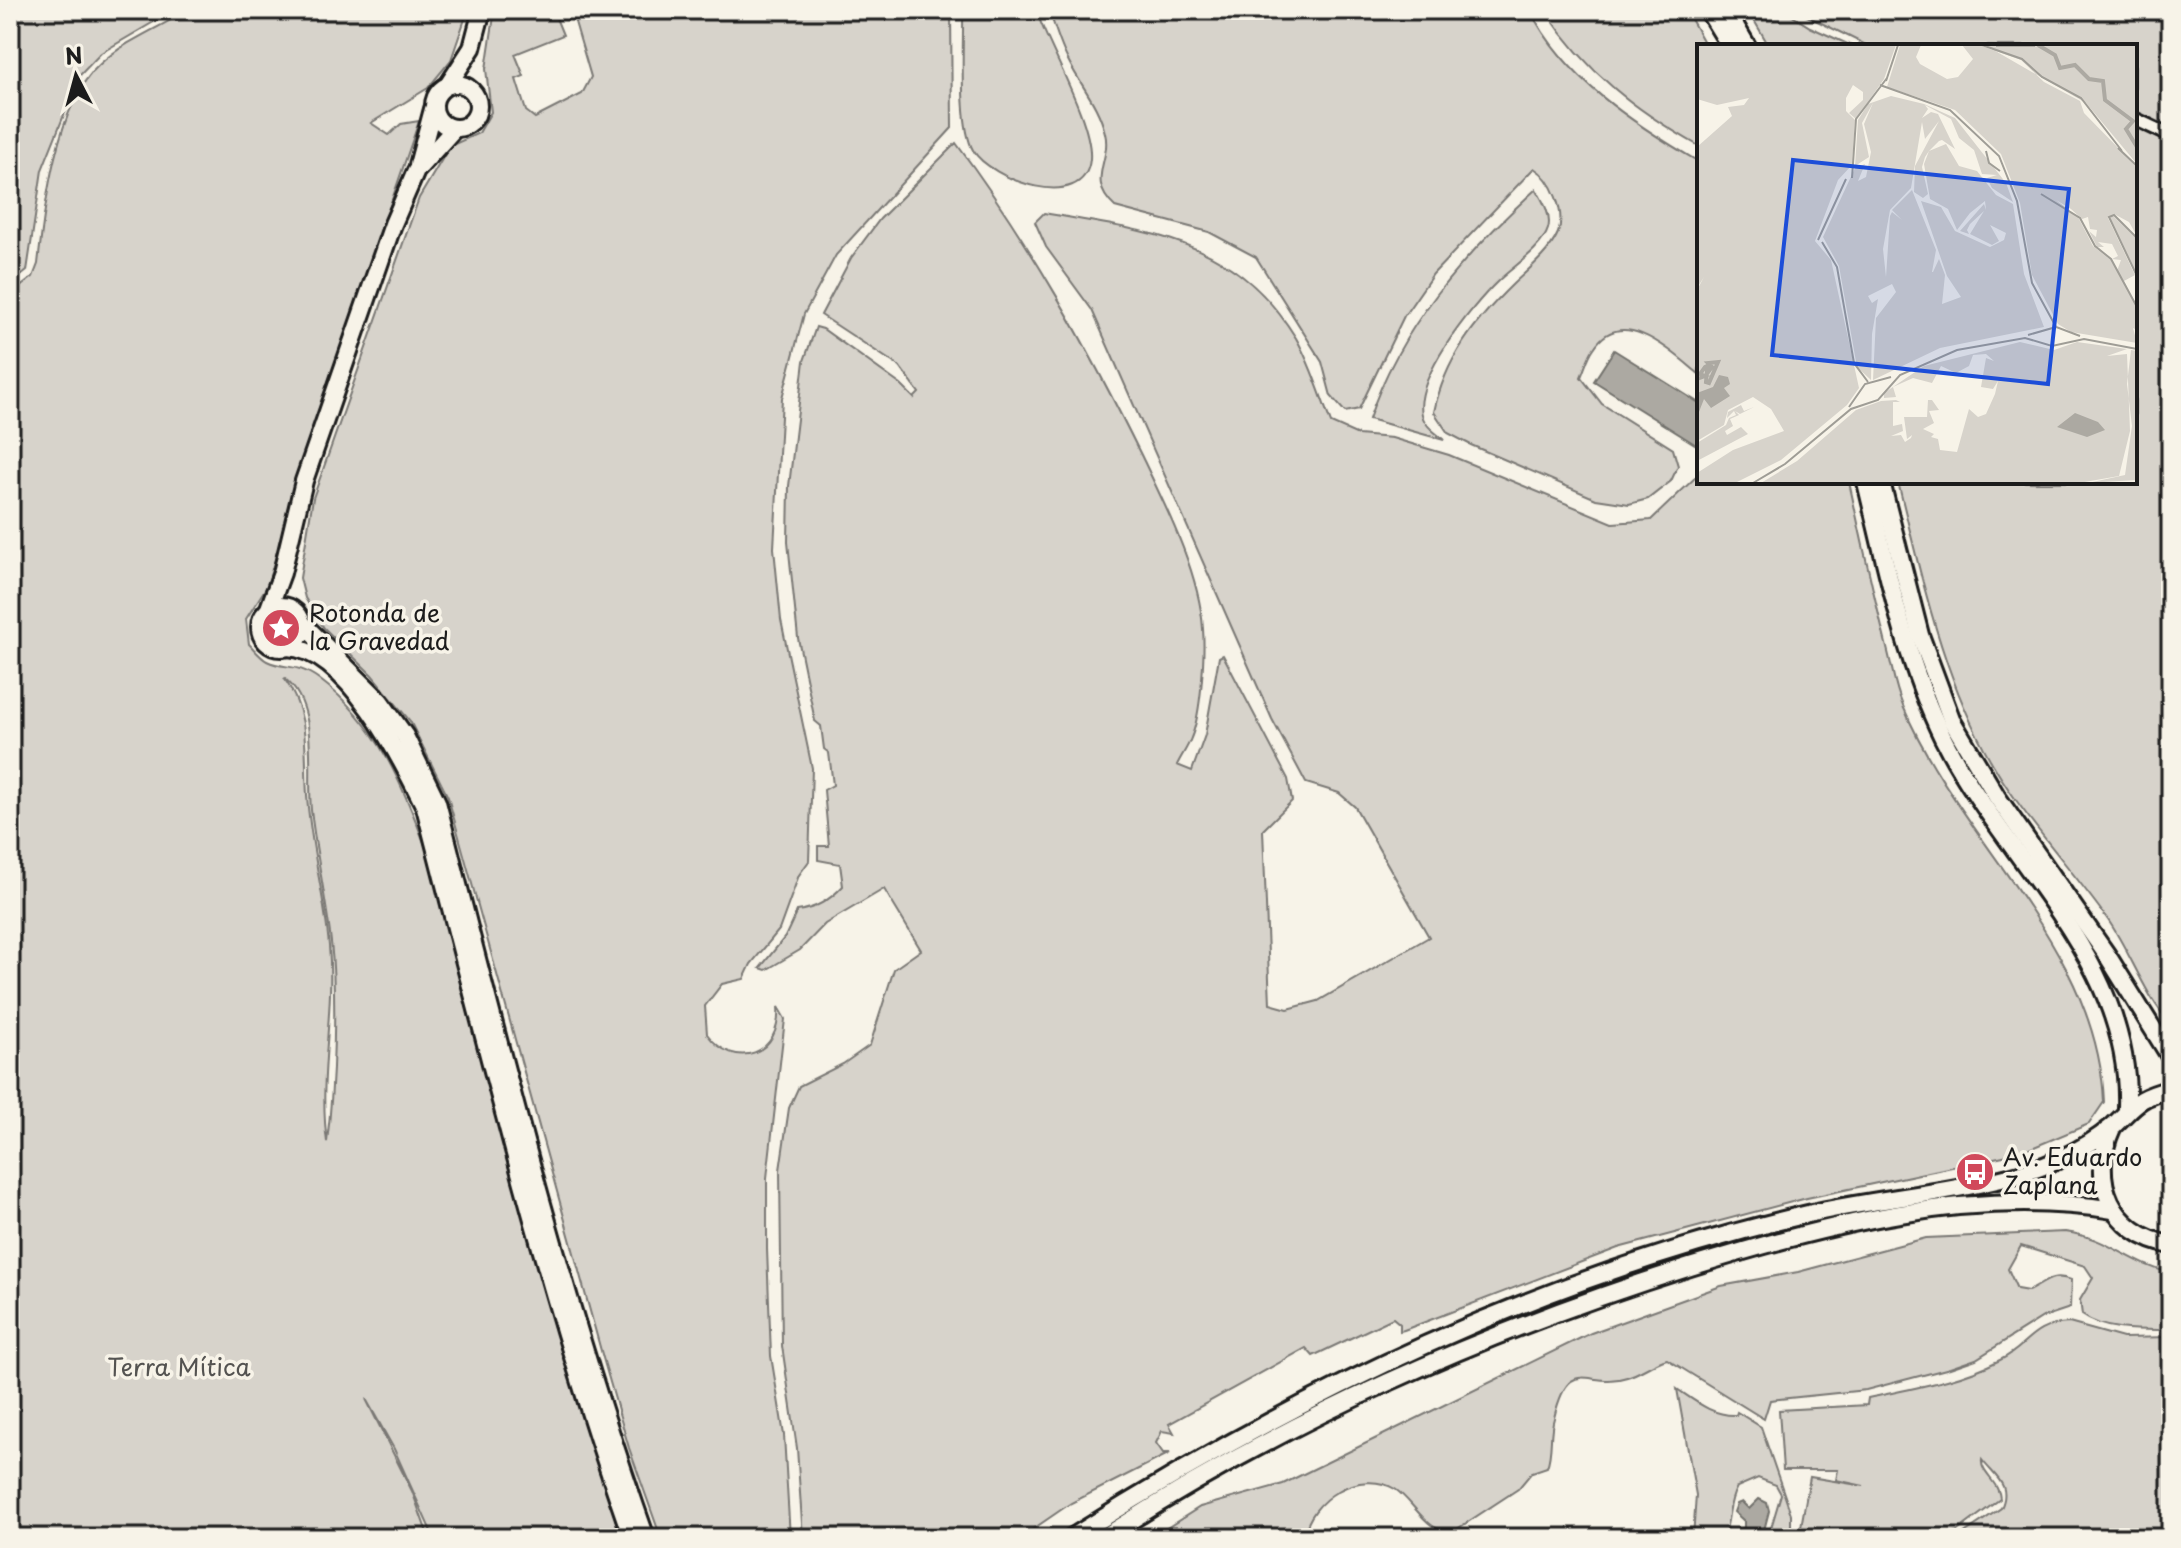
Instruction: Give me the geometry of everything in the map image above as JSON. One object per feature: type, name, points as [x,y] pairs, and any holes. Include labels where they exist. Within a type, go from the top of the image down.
[{"type":"main road","points":[[482,10],[472,48],[448,85],[435,98],[416,171],[393,224],[304,481],[286,557],[260,627],[265,640],[276,647],[304,650],[318,658],[374,714],[393,742],[425,807],[546,1268],[593,1427],[632,1538]]},
{"type":"main road","points":[[1708,10],[1729,44]]},
{"type":"main road","points":[[1726,10],[1746,44]]},
{"type":"main road","points":[[416,171],[455,128],[473,120],[478,108],[472,48]]},
{"type":"main road","points":[[448,85],[465,86],[477,98]]},
{"type":"main road","points":[[433,109],[440,123],[455,128]]},
{"type":"main road","points":[[1866,484],[1896,604],[1929,707],[1959,768],[2060,911],[2091,962],[2117,1026],[2128,1081],[2127,1108]]},
{"type":"main road","points":[[1882,484],[1920,635],[1952,721],[1997,797],[2107,955],[2171,1058]]},
{"type":"main road","points":[[286,557],[289,593],[299,617],[297,641],[287,647]]},
{"type":"main road","points":[[268,611],[279,606],[299,617],[380,701],[405,736],[437,802],[559,1264],[605,1423],[646,1538]]},
{"type":"main road","points":[[2171,1089],[2148,1095],[2127,1108],[2112,1126],[2103,1146],[2101,1168],[2104,1190],[2113,1210],[2130,1229],[2153,1242],[2171,1245]]},
{"type":"main road","points":[[1071,1538],[1201,1456],[1435,1338],[1615,1271],[1807,1214],[2010,1177],[2067,1156],[2112,1126]]},
{"type":"main road","points":[[1103,1538],[1208,1472],[1368,1391],[1440,1356],[1601,1295],[1762,1245],[1967,1203],[2076,1204],[2113,1210]]},
{"type":"street","points":[[2137,120],[2171,136]]},
{"type":"green space","points":[[10,10],[174,10],[101,53],[80,75],[42,170],[27,271],[10,285]]},
{"type":"green space","name":"Terra Mítica","points":[[189,10],[468,10],[451,60],[428,88],[371,123],[389,135],[401,124],[419,121],[316,421],[267,586],[246,619],[249,644],[262,658],[311,674],[358,716],[387,758],[410,806],[429,856],[548,1295],[621,1538],[434,1538],[394,1449],[366,1399],[412,1491],[429,1538],[10,1538],[10,295],[33,277],[38,264],[55,158],[62,131],[84,82],[119,49]],"holes":[[[284,678],[303,705],[310,739],[311,810],[333,964],[334,1042],[327,1142],[324,1094],[330,995],[329,946],[309,814],[302,720],[299,706]]]},
{"type":"green space","points":[[504,10],[562,10],[556,18],[563,35],[515,54],[524,76],[516,79],[526,111],[535,118],[582,94],[591,77],[575,22],[576,10],[951,10],[952,128],[836,255],[804,314],[782,398],[774,548],[781,620],[812,768],[809,861],[799,875],[779,930],[751,964],[744,979],[722,984],[705,1006],[707,1034],[718,1046],[743,1055],[765,1046],[773,1036],[778,1007],[785,1019],[767,1178],[767,1249],[771,1356],[784,1435],[790,1538],[661,1538],[629,1448],[603,1358],[448,797],[410,721],[372,675],[324,628],[305,598],[300,578],[313,498],[419,198],[450,146],[479,133],[491,112],[486,69],[494,16]]},
{"type":"green space","points":[[963,10],[1036,10],[1078,106],[1089,144],[1090,159],[1084,176],[1072,185],[1055,188],[1016,180],[997,172],[973,150],[965,122]]},
{"type":"green space","points":[[1049,10],[1530,10],[1562,58],[1603,98],[1697,161],[1697,372],[1647,336],[1618,330],[1605,336],[1594,348],[1581,377],[1602,404],[1673,449],[1678,466],[1671,481],[1648,499],[1629,504],[1596,499],[1448,433],[1434,412],[1446,375],[1463,342],[1499,298],[1544,254],[1558,233],[1559,206],[1552,188],[1541,173],[1534,168],[1433,274],[1404,316],[1359,409],[1345,412],[1331,396],[1322,362],[1256,257],[1209,232],[1115,207],[1106,197],[1100,179],[1105,133],[1094,105],[1060,43]]},
{"type":"green space","points":[[1545,10],[1686,10],[1705,44],[1697,44],[1697,145],[1613,88]]},
{"type":"green space","points":[[1748,10],[1783,10],[1810,27],[1848,44],[1768,44]]},
{"type":"green space","points":[[1795,10],[2171,10],[2171,130],[2137,114],[2137,44],[1864,44]]},
{"type":"green space","points":[[2137,126],[2171,142],[2171,1024],[2153,1000],[2108,920],[2016,800],[1993,764],[1956,687],[1918,564],[1898,484],[2137,484]]},
{"type":"green space","points":[[956,143],[1033,257],[1121,415],[1171,519],[1189,564],[1201,608],[1203,669],[1200,700],[1190,741],[1177,765],[1192,771],[1205,735],[1219,657],[1223,655],[1288,779],[1292,801],[1263,830],[1270,1004],[1288,1009],[1318,1001],[1429,937],[1355,807],[1339,793],[1306,783],[1272,719],[1092,310],[1046,247],[1035,222],[1044,213],[1120,226],[1187,245],[1246,279],[1272,305],[1296,338],[1331,423],[1358,435],[1392,438],[1449,455],[1613,523],[1651,520],[1697,476],[1697,484],[1849,484],[1903,706],[1928,756],[2053,944],[2078,994],[2096,1046],[2104,1102],[2089,1124],[2022,1152],[1807,1198],[1618,1248],[1404,1330],[1400,1331],[1400,1324],[1393,1318],[1313,1356],[1306,1348],[1169,1424],[1174,1433],[1162,1431],[1156,1443],[1163,1453],[1170,1453],[1071,1503],[1020,1538],[803,1538],[797,1448],[782,1346],[780,1170],[789,1108],[799,1086],[843,1064],[870,1045],[894,969],[921,950],[884,889],[825,924],[800,950],[766,970],[760,968],[785,937],[797,911],[822,903],[843,886],[840,864],[818,860],[818,846],[829,846],[824,790],[833,785],[829,753],[824,749],[821,726],[815,721],[798,638],[788,542],[789,486],[804,361],[816,327],[901,385],[914,398],[919,393],[900,367],[821,315],[851,258],[880,219]]},
{"type":"green space","points":[[1536,189],[1549,219],[1545,236],[1473,308],[1434,365],[1426,385],[1421,403],[1423,418],[1444,440],[1369,419],[1382,385],[1417,322],[1484,239]]},
{"type":"green space","points":[[2065,1232],[2095,1240],[2171,1273],[2171,1330],[2125,1329],[2091,1321],[2082,1315],[2080,1300],[2093,1278],[2085,1266],[2021,1246],[2008,1269],[2017,1289],[2028,1291],[2058,1277],[2071,1280],[2070,1308],[2043,1317],[1976,1359],[1950,1368],[1866,1390],[1770,1400],[1764,1419],[1667,1359],[1627,1377],[1613,1380],[1574,1379],[1560,1398],[1547,1467],[1532,1472],[1518,1489],[1454,1531],[1436,1528],[1395,1489],[1381,1483],[1367,1482],[1338,1491],[1326,1500],[1315,1511],[1304,1538],[1151,1538],[1200,1507],[1283,1484],[1591,1333],[1721,1286],[1798,1272],[1926,1238]]},
{"type":"green space","points":[[2069,1323],[2123,1338],[2171,1337],[2171,1538],[1957,1538],[2001,1508],[2004,1500],[2003,1487],[1982,1460],[2000,1499],[1948,1538],[1799,1538],[1810,1477],[1864,1486],[1836,1480],[1838,1470],[1783,1470],[1779,1410],[1867,1405],[1868,1398],[1936,1383],[1984,1367],[2009,1355],[2037,1332]]},
{"type":"green space","points":[[1677,1389],[1712,1410],[1728,1415],[1736,1415],[1737,1412],[1761,1427],[1791,1514],[1791,1538],[1768,1538],[1781,1494],[1776,1485],[1758,1478],[1737,1487],[1723,1538],[1693,1538],[1696,1495]]},
{"type":"shaded area","points":[[1614,350],[1697,402],[1697,445],[1594,381]]},
{"type":"shaded area","points":[[1759,1499],[1767,1503],[1769,1511],[1762,1538],[1730,1538],[1732,1532],[1744,1528],[1744,1521],[1734,1512],[1737,1504],[1742,1502],[1749,1509]]},
{"type":"place","name":"Rotonda de la Gravedad","points":[[281,628]]},
{"type":"place","name":"Av. Eduardo Zaplana","points":[[1975,1172]]}]
